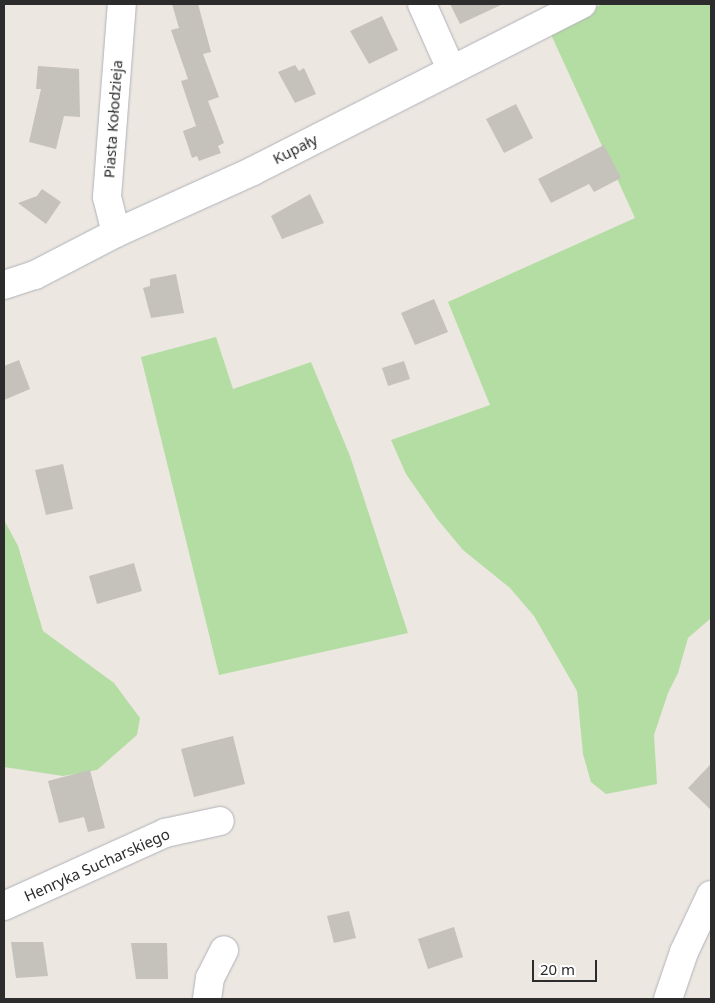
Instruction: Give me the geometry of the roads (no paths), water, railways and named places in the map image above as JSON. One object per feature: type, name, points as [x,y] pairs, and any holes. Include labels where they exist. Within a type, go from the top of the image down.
[{"type":"street","name":"Piasta Kołodzieja","points":[[116,232],[107,197],[122,4]]},
{"type":"street","points":[[422,4],[451,70]]},
{"type":"street","name":"Kupały","points":[[4,285],[35,275],[116,232],[253,171],[582,4]]},
{"type":"street","name":"Henryka Sucharskiego","points":[[4,906],[165,833],[220,821]]},
{"type":"street","points":[[668,999],[684,952],[711,895]]},
{"type":"street","points":[[207,999],[210,978],[224,950]]}]
